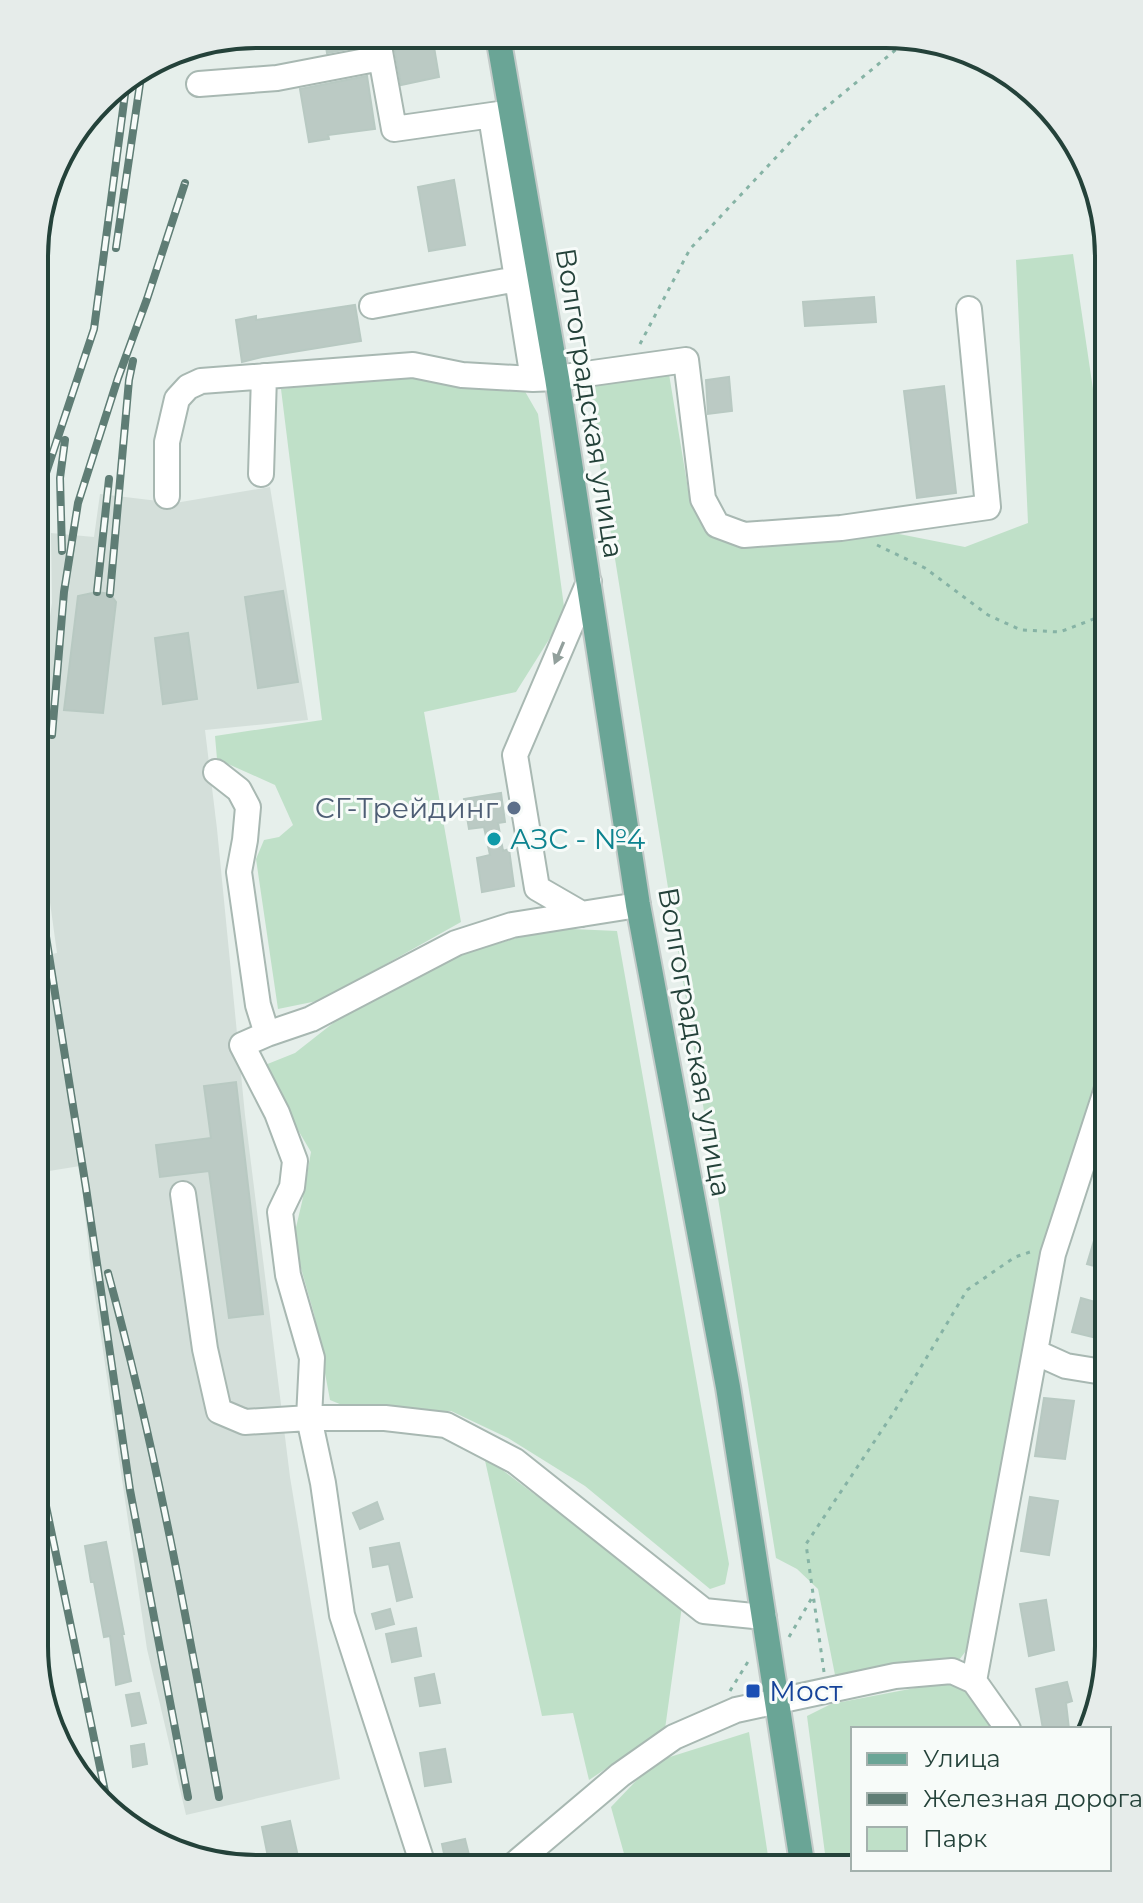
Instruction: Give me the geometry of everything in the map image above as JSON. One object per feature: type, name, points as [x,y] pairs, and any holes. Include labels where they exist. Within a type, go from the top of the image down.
[{"type":"main road","name":"Волгоградская улица","points":[[498,48],[501,114],[557,378],[638,905],[728,1387],[764,1617],[780,1652],[777,1701],[801,1855]]},
{"type":"street","points":[[199,84],[277,78],[373,48]]},
{"type":"street","points":[[379,48],[394,129],[501,114],[517,279],[533,379]]},
{"type":"street","points":[[372,306],[517,279]]},
{"type":"street","points":[[167,496],[167,442],[177,399],[188,387],[201,381],[413,365],[462,375],[557,378],[686,360],[703,499],[717,525],[744,535],[841,528],[988,507],[969,309]]},
{"type":"street","points":[[261,474],[264,376]]},
{"type":"street","points":[[582,914],[537,888],[515,755],[589,582]]},
{"type":"street","points":[[216,772],[239,790],[248,807],[239,872],[258,1005],[267,1034]]},
{"type":"street","points":[[420,1855],[342,1615],[323,1483],[309,1418],[312,1358],[288,1275],[280,1212],[292,1187],[295,1161],[277,1113],[242,1045],[311,1019],[456,943],[512,925],[638,905]]},
{"type":"street","points":[[974,1681],[1056,1244],[1095,1125]]},
{"type":"street","points":[[183,1194],[205,1349],[219,1411],[245,1422],[385,1418],[446,1425],[515,1461],[704,1611],[764,1617]]},
{"type":"street","points":[[1035,1352],[1066,1366],[1095,1371]]},
{"type":"street","points":[[525,1855],[620,1775],[674,1737],[736,1710],[895,1676],[952,1671],[974,1681],[1007,1727]]},
{"type":"path","points":[[627,369],[690,249],[812,119],[897,49]]},
{"type":"path","points":[[841,528],[925,568],[988,615],[1021,630],[1060,632],[1095,618]]},
{"type":"path","points":[[826,1691],[806,1544],[894,1412],[967,1290],[1015,1257],[1056,1244]]},
{"type":"path","points":[[712,1721],[749,1660],[780,1652],[813,1596]]},
{"type":"shaded area","points":[[270,487],[308,720],[205,730],[245,1115],[290,1477],[340,1779],[186,1815],[147,1649],[90,1262],[80,1166],[48,1171],[48,955],[57,953],[48,888],[51,533],[94,537],[100,494],[175,503]]},
{"type":"green space","points":[[1073,254],[1095,403],[1095,1084],[1066,1172],[1036,1301],[972,1643],[956,1664],[836,1680],[818,1589],[797,1569],[776,1558],[587,385],[669,374],[688,489],[706,523],[719,539],[740,543],[899,534],[965,547],[1028,523],[1016,260]]},
{"type":"green space","points":[[405,373],[523,388],[538,414],[565,614],[516,692],[424,712],[461,922],[322,1000],[278,1009],[256,859],[264,840],[279,837],[293,825],[275,785],[217,759],[215,736],[322,720],[281,389]]},
{"type":"green space","points":[[550,928],[617,931],[729,1564],[725,1584],[710,1589],[585,1486],[508,1438],[451,1411],[354,1410],[330,1400],[314,1314],[293,1240],[311,1152],[282,1103],[265,1065],[295,1053],[337,1020],[429,964]]},
{"type":"green space","points":[[484,1456],[682,1606],[665,1729],[589,1780],[573,1713],[542,1716]]},
{"type":"green space","points":[[957,1680],[978,1702],[995,1727],[851,1727],[851,1855],[825,1855],[807,1716],[831,1704]]},
{"type":"green space","points":[[749,1732],[768,1855],[624,1855],[611,1807],[654,1762]]},
{"type":"building","points":[[326,48],[353,48],[327,53]]},
{"type":"building","points":[[394,48],[434,48],[439,77],[401,85]]},
{"type":"building","points":[[367,76],[375,129],[328,135],[329,139],[309,142],[300,89]]},
{"type":"building","points":[[454,180],[465,245],[429,251],[418,187]]},
{"type":"building","points":[[874,297],[876,322],[805,326],[803,302]]},
{"type":"building","points":[[355,305],[361,341],[242,362],[236,320],[256,316],[256,320]]},
{"type":"building","points":[[729,377],[732,411],[708,414],[706,380]]},
{"type":"building","points":[[944,386],[956,493],[917,498],[904,391]]},
{"type":"building","points":[[283,591],[298,682],[258,688],[245,597]]},
{"type":"building","points":[[97,592],[110,594],[116,602],[103,713],[64,710],[78,596]]},
{"type":"building","points":[[188,633],[197,699],[163,704],[155,638]]},
{"type":"building","name":"АЗС - №4","points":[[501,793],[505,822],[498,823],[503,851],[509,849],[514,886],[482,892],[477,858],[490,855],[484,827],[469,829],[464,799]]},
{"type":"building","points":[[236,1082],[263,1314],[229,1318],[209,1171],[160,1177],[156,1145],[211,1138],[204,1086]]},
{"type":"building","points":[[1095,1237],[1095,1266],[1087,1264]]},
{"type":"building","points":[[1081,1298],[1095,1302],[1095,1338],[1072,1332]]},
{"type":"building","points":[[1044,1398],[1074,1401],[1065,1459],[1035,1456]]},
{"type":"building","points":[[1030,1497],[1058,1501],[1049,1555],[1021,1551]]},
{"type":"building","points":[[377,1502],[383,1519],[360,1529],[353,1513]]},
{"type":"building","points":[[106,1542],[131,1681],[116,1685],[110,1636],[104,1637],[85,1546]]},
{"type":"building","points":[[399,1543],[412,1597],[397,1601],[389,1564],[373,1567],[370,1548]]},
{"type":"building","points":[[1046,1600],[1054,1650],[1029,1656],[1020,1604]]},
{"type":"building","points":[[390,1609],[394,1624],[376,1629],[372,1614]]},
{"type":"building","points":[[416,1628],[421,1656],[392,1662],[386,1634]]},
{"type":"building","points":[[434,1674],[440,1703],[420,1706],[415,1678]]},
{"type":"building","points":[[1067,1682],[1072,1701],[1066,1703],[1069,1727],[1043,1727],[1036,1689]]},
{"type":"building","points":[[139,1693],[146,1723],[132,1726],[126,1695]]},
{"type":"building","points":[[144,1744],[147,1764],[133,1767],[131,1746]]},
{"type":"building","points":[[445,1749],[451,1782],[425,1786],[420,1753]]},
{"type":"building","points":[[290,1821],[298,1855],[268,1855],[262,1827]]},
{"type":"building","points":[[465,1839],[469,1855],[444,1855],[442,1844]]},
{"type":"railway","points":[[116,248],[140,84]]},
{"type":"railway","points":[[48,467],[94,329],[125,96]]},
{"type":"railway","points":[[52,735],[64,592],[78,503],[185,183]]},
{"type":"railway","points":[[110,594],[133,361]]},
{"type":"railway","points":[[62,551],[60,478],[65,440]]},
{"type":"railway","points":[[97,592],[109,479]]},
{"type":"railway","points":[[48,949],[130,1490],[188,1797]]},
{"type":"railway","points":[[108,1273],[155,1468],[219,1797]]},
{"type":"railway","points":[[48,1516],[104,1789]]},
{"type":"place","name":"СГ-Трейдинг","points":[[514,808]]},
{"type":"place","name":"АЗС - №4","points":[[494,839]]},
{"type":"place","name":"Мост","points":[[753,1691]]}]
